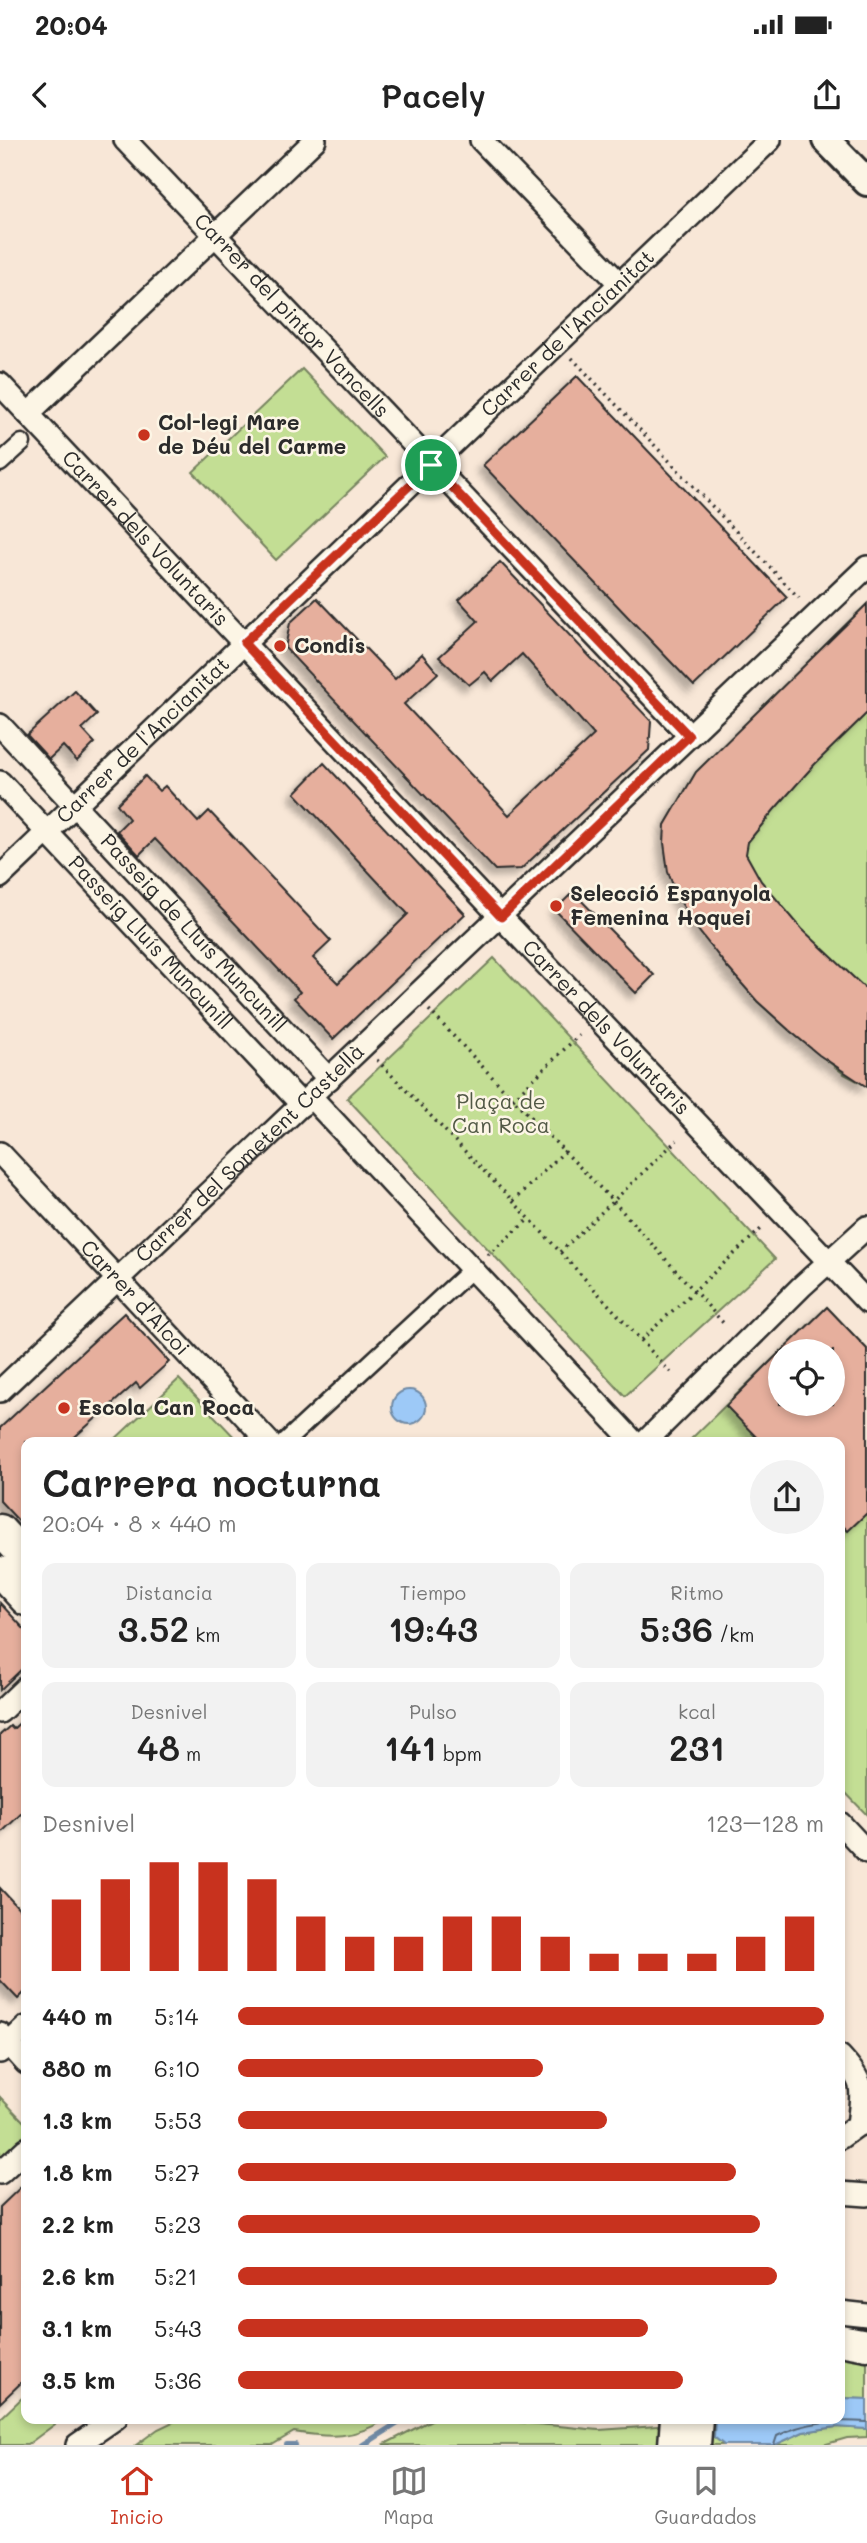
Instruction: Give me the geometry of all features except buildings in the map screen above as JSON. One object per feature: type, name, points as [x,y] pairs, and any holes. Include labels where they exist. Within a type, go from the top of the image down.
[{"type":"main road","points":[[0,1530],[21,1553]]},
{"type":"main road","points":[[0,1572],[21,1595]]},
{"type":"main road","points":[[845,2341],[867,2345]]},
{"type":"main road","points":[[674,2445],[676,2424]]},
{"type":"main road","points":[[695,2445],[697,2424]]},
{"type":"street","name":"Carrer del pintor Vancells","points":[[125,140],[689,736]]},
{"type":"street","points":[[28,414],[315,140]]},
{"type":"street","points":[[481,140],[620,284]]},
{"type":"street","name":"Carrer de l'Ancianitat","points":[[0,877],[770,140]]},
{"type":"street","points":[[827,140],[867,183]]},
{"type":"street","name":"Carrer dels Voluntaris","points":[[0,384],[501,917],[867,1301]]},
{"type":"street","points":[[0,463],[22,443]]},
{"type":"street","name":"Carrer del Sometent Castellà","points":[[0,1391],[867,567]]},
{"type":"street","name":"Passeig de Lluís Muncunill","points":[[0,725],[329,1079]]},
{"type":"street","name":"Passeig Lluís Muncunill","points":[[0,782],[306,1101]]},
{"type":"street","points":[[306,1101],[479,1262],[630,1437]]},
{"type":"street","name":"Carrer d'Alcoi","points":[[0,1153],[264,1437]]},
{"type":"street","points":[[650,1437],[801,1287],[867,1227]]},
{"type":"street","points":[[290,1437],[479,1262]]},
{"type":"street","points":[[0,1712],[21,1692]]},
{"type":"street","points":[[845,1828],[867,1852]]},
{"type":"street","points":[[21,2030],[3,2043],[21,2059]]},
{"type":"street","points":[[845,2061],[862,2077],[862,2124],[845,2135]]},
{"type":"street","points":[[0,2173],[21,2154]]},
{"type":"street","points":[[845,2193],[867,2195]]},
{"type":"street","points":[[845,2313],[867,2315]]},
{"type":"street","points":[[78,2445],[108,2424]]},
{"type":"path","points":[[568,354],[799,598]]},
{"type":"path","points":[[429,1010],[613,1201],[726,1326]]},
{"type":"path","points":[[513,1100],[579,1035]]},
{"type":"path","points":[[377,1060],[530,1219],[672,1374]]},
{"type":"path","points":[[559,1252],[677,1140]]},
{"type":"path","points":[[513,1201],[565,1152]]},
{"type":"path","points":[[479,1262],[492,1254],[530,1219]]},
{"type":"path","points":[[641,1340],[761,1229]]},
{"type":"green space","points":[[302,369],[385,457],[276,560],[193,472]]},
{"type":"green space","points":[[867,604],[867,1086],[844,1074],[757,1001],[698,930],[665,825],[696,772]]},
{"type":"green space","name":"Plaça de Can Roca","points":[[494,958],[775,1259],[625,1396],[347,1098]]},
{"type":"green space","points":[[827,1307],[867,1349],[867,1815],[845,1792],[845,1437],[693,1437],[768,1364],[768,1416],[845,1416],[845,1339],[794,1339]]},
{"type":"green space","points":[[179,1379],[234,1437],[117,1437]]},
{"type":"green space","points":[[0,2097],[21,2119],[21,2140],[0,2160]]},
{"type":"green space","points":[[845,2351],[867,2353],[867,2399],[845,2398]]},
{"type":"green space","points":[[21,2399],[21,2424],[55,2424],[27,2445],[0,2445],[0,2419]]},
{"type":"green space","points":[[168,2424],[378,2424],[342,2435],[294,2432],[272,2445],[136,2445]]},
{"type":"green space","points":[[423,2424],[537,2424],[599,2430],[715,2424],[714,2437],[724,2445],[383,2445]]},
{"type":"green space","points":[[836,2427],[867,2429],[867,2437],[847,2438],[823,2445],[775,2445],[803,2432]]},
{"type":"water","points":[[409,1390],[421,1395],[426,1407],[421,1419],[409,1424],[397,1419],[392,1407],[397,1395]]},
{"type":"water","points":[[845,2398],[867,2399],[867,2429],[836,2427],[803,2432],[775,2445],[724,2445],[714,2437],[715,2424],[845,2424]]},
{"type":"waterway","points":[[363,2445],[396,2424]]},
{"type":"waterway","points":[[287,2445],[295,2445]]},
{"type":"place","name":"Col-legi Mare de Déu del Carme","points":[[144,435]]},
{"type":"place","name":"Condis","points":[[280,646]]},
{"type":"place","name":"Selecció Espanyola Femenina Hoquei","points":[[556,906]]},
{"type":"place","name":"Escola Can Roca","points":[[64,1408]]},
{"type":"route","points":[[431,465],[689,736],[501,917],[244,643],[431,465]]}]
